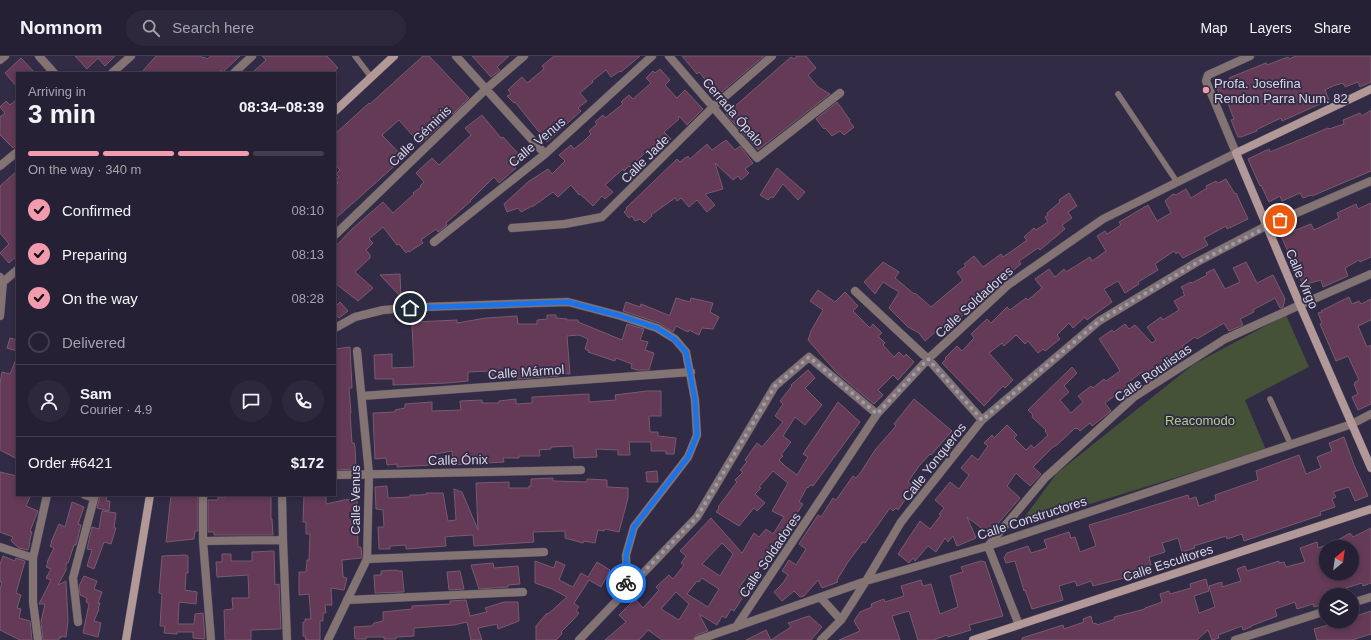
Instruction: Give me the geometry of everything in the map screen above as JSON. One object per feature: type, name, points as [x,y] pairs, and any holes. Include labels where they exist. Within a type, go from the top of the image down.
[{"type":"street","points":[[0,60],[5,56]]},
{"type":"street","points":[[40,56],[53,72]]},
{"type":"street","points":[[113,72],[130,56]]},
{"type":"street","points":[[235,72],[252,56]]},
{"type":"street","points":[[336,109],[394,56]]},
{"type":"street","points":[[456,56],[545,154]]},
{"type":"street","name":"Calle Géminis","points":[[336,234],[486,89],[524,56]]},
{"type":"street","name":"Calle Venus","points":[[434,242],[545,154],[652,56]]},
{"type":"street","name":"Cerrada Ópalo","points":[[669,56],[757,158],[840,93]]},
{"type":"street","name":"Calle Jade","points":[[512,228],[565,224],[602,217],[713,107],[772,56]]},
{"type":"street","name":"Calle Virgo","points":[[1250,56],[1208,75],[1206,81],[1266,226],[1371,468]]},
{"type":"street","name":"Calle Soldadores","points":[[736,627],[877,414],[928,359],[1008,285],[1103,219],[1371,88]]},
{"type":"street","points":[[0,166],[16,153]]},
{"type":"street","name":"Calle Yonqueros","points":[[821,640],[841,620],[901,522],[982,420],[1099,321],[1198,262],[1266,226],[1371,181]]},
{"type":"street","points":[[0,316],[2,280],[16,271]]},
{"type":"street","name":"Calle Rotulistas","points":[[988,546],[1045,478],[1134,398],[1225,339],[1371,274]]},
{"type":"street","points":[[855,291],[928,359],[982,420]]},
{"type":"street","points":[[336,327],[355,317],[383,310],[423,307],[568,302],[621,316],[657,328],[674,339],[686,352],[691,372],[695,400],[697,435],[688,457],[634,527],[626,555],[627,589]]},
{"type":"street","name":"Calle Venus","points":[[328,640],[366,559],[369,474],[357,351]]},
{"type":"street","points":[[579,640],[697,517],[775,386],[809,357],[877,414]]},
{"type":"street","name":"Calle Mármol","points":[[362,396],[691,372]]},
{"type":"street","name":"Calle Constructores","points":[[698,640],[866,581],[988,546],[1290,445],[1352,424],[1371,414]]},
{"type":"street","name":"Calle Ónix","points":[[336,475],[581,470]]},
{"type":"street","points":[[38,640],[33,602],[33,558],[47,496]]},
{"type":"street","points":[[78,622],[73,578],[94,496]]},
{"type":"street","points":[[126,640],[150,496]]},
{"type":"street","points":[[203,496],[203,540],[211,640]]},
{"type":"street","points":[[282,496],[287,640]]},
{"type":"street","name":"Calle Escultores","points":[[973,640],[1371,509]]},
{"type":"street","points":[[203,540],[283,540]]},
{"type":"street","points":[[988,546],[1019,625]]},
{"type":"street","points":[[0,547],[33,558]]},
{"type":"street","points":[[366,559],[544,552]]},
{"type":"street","points":[[347,600],[523,592]]},
{"type":"street","points":[[1359,601],[1371,597]]},
{"type":"street","points":[[821,598],[841,620]]},
{"type":"street","points":[[1235,640],[1319,613]]},
{"type":"lane","points":[[355,56],[371,77]]},
{"type":"lane","points":[[1118,94],[1177,182]]},
{"type":"lane","points":[[1270,399],[1290,445]]},
{"type":"green space","name":"Reacomodo","points":[[1286,315],[1309,367],[1245,400],[1266,450],[1018,526],[1057,473],[1194,364]]},
{"type":"building","points":[[75,56],[115,56],[105,66],[98,58],[87,69]]},
{"type":"building","points":[[156,56],[201,56],[207,59],[211,56],[240,56],[223,72],[221,70],[218,72],[142,72]]},
{"type":"building","points":[[262,56],[327,56],[338,68],[333,72],[253,72],[266,60]]},
{"type":"building","points":[[423,56],[429,56],[469,98],[453,114],[449,109],[436,120],[440,126],[420,144],[399,120],[382,135],[403,157],[336,218],[336,185],[338,183],[336,180],[339,177],[336,174],[340,170],[336,165],[336,133],[369,103],[370,104]]},
{"type":"building","points":[[472,56],[509,56],[497,67],[500,70],[491,77]]},
{"type":"building","points":[[554,56],[640,56],[621,72],[620,71],[611,77],[606,70],[592,81],[593,82],[580,93],[587,101],[578,108],[581,111],[547,142],[515,102],[514,103],[507,96],[511,94],[508,90],[522,77],[527,83],[544,69],[542,66]]},
{"type":"building","points":[[682,56],[764,56],[718,95],[699,72],[697,74]]},
{"type":"building","points":[[797,56],[806,56],[816,68],[808,75],[818,87],[830,94],[758,150],[726,114],[791,57],[794,59]]},
{"type":"building","points":[[1296,56],[1371,56],[1371,82],[1360,87],[1358,82],[1345,87],[1343,83],[1333,86],[1325,90],[1329,100],[1282,121],[1281,118],[1256,130],[1257,131],[1238,137],[1231,120],[1234,119],[1227,101],[1223,103],[1217,88],[1228,83],[1227,82],[1230,80],[1229,78],[1266,63],[1267,65],[1288,57],[1289,59]]},
{"type":"building","points":[[21,58],[34,72],[16,72],[16,86],[5,73]]},
{"type":"building","points":[[660,69],[670,80],[665,85],[677,98],[685,90],[703,109],[687,125],[679,116],[678,120],[664,132],[671,139],[662,147],[657,142],[630,167],[629,166],[624,171],[623,169],[605,185],[613,192],[605,199],[602,196],[593,206],[580,194],[579,195],[571,185],[558,197],[553,192],[532,207],[521,212],[518,208],[507,212],[504,204],[528,182],[548,169],[552,174],[565,161],[559,155],[571,145],[574,149],[583,142],[591,134],[589,131],[597,124],[595,122],[603,115],[605,118],[623,104],[621,102],[629,95],[633,99],[651,83],[646,78],[653,71],[655,73]]},
{"type":"building","points":[[16,100],[16,145],[13,148],[0,135],[0,117],[5,113],[0,107],[6,101],[10,105]]},
{"type":"building","points":[[837,102],[854,127],[844,135],[840,131],[832,136],[816,119]]},
{"type":"building","points":[[1371,110],[1371,171],[1312,196],[1303,198],[1300,193],[1282,201],[1280,196],[1269,202],[1248,159],[1269,149],[1270,152],[1328,128],[1329,129],[1344,124],[1343,120],[1360,113],[1362,116]]},
{"type":"building","points":[[482,115],[501,138],[503,137],[523,159],[514,166],[516,168],[499,183],[494,177],[471,201],[446,223],[447,225],[438,232],[436,229],[421,240],[423,243],[409,252],[408,251],[406,253],[399,244],[397,245],[383,227],[369,239],[373,243],[366,250],[370,255],[370,258],[355,272],[373,288],[358,301],[336,284],[336,246],[352,229],[383,202],[393,213],[414,194],[413,193],[421,187],[420,186],[424,182],[416,173],[432,158],[439,165],[471,135],[465,128]]},
{"type":"building","points":[[726,140],[735,150],[740,146],[753,163],[745,169],[749,173],[741,180],[738,176],[733,180],[715,163],[723,189],[705,194],[715,205],[707,212],[697,200],[689,207],[681,198],[677,201],[675,198],[651,215],[652,216],[644,223],[640,219],[635,221],[632,216],[629,218],[624,212],[627,209],[626,208],[677,159],[680,162],[688,156],[690,159],[707,144],[712,150]]},
{"type":"building","points":[[777,168],[805,192],[798,200],[783,184],[773,198],[771,197],[768,200],[760,195]]},
{"type":"building","points":[[16,172],[16,257],[9,263],[0,253],[9,244],[0,233],[0,186]]},
{"type":"building","points":[[1226,179],[1235,194],[1236,193],[1248,219],[1227,229],[1226,226],[1204,238],[1208,245],[1183,258],[1178,252],[1176,254],[1174,251],[1155,264],[1158,270],[1138,282],[1139,284],[1125,293],[1118,281],[1104,289],[1112,302],[1087,320],[1085,317],[1073,328],[1069,323],[1057,335],[1060,339],[1045,351],[1043,349],[1038,353],[1028,341],[1025,344],[1016,335],[1004,346],[1002,343],[989,353],[1013,380],[1005,388],[1003,386],[984,406],[942,363],[957,346],[962,351],[974,338],[971,334],[987,319],[991,323],[1007,307],[1010,310],[1026,298],[1028,300],[1042,288],[1035,279],[1049,269],[1055,277],[1064,269],[1066,272],[1090,257],[1092,261],[1106,251],[1097,236],[1105,231],[1107,234],[1121,225],[1119,222],[1148,205],[1157,221],[1171,213],[1165,201],[1173,194],[1176,195],[1186,189],[1191,198],[1207,188],[1206,186],[1216,181],[1217,183]]},
{"type":"building","points":[[1069,193],[1077,206],[1068,212],[1072,218],[1062,225],[1065,229],[1040,250],[1038,248],[1019,261],[1021,264],[947,329],[943,325],[925,341],[919,333],[908,327],[889,308],[899,292],[883,282],[875,294],[864,282],[883,262],[899,272],[895,278],[931,307],[963,280],[957,272],[966,266],[964,264],[974,256],[983,267],[1001,254],[1003,257],[1012,251],[1027,240],[1024,237],[1034,228],[1036,230],[1048,222],[1045,217],[1048,215],[1047,213],[1060,202],[1059,200]]},
{"type":"building","points":[[1371,203],[1371,257],[1360,262],[1359,260],[1345,268],[1348,276],[1323,287],[1321,280],[1303,285],[1281,236],[1311,224],[1314,230],[1339,218],[1337,213],[1356,204],[1358,209]]},
{"type":"building","points":[[1246,262],[1257,283],[1273,275],[1285,299],[1283,307],[1280,308],[1275,298],[1253,310],[1254,312],[1240,319],[1243,325],[1241,326],[1229,331],[1224,323],[1197,339],[1195,337],[1182,346],[1185,350],[1154,368],[1159,374],[1149,381],[1142,372],[1129,382],[1131,384],[1105,403],[1111,411],[1092,426],[1090,423],[1080,431],[1075,428],[1033,467],[1041,474],[1030,486],[1016,473],[1007,486],[1020,498],[989,534],[967,517],[976,538],[957,546],[953,536],[948,542],[945,538],[936,552],[928,546],[915,561],[913,558],[909,563],[898,554],[920,521],[930,529],[941,515],[939,514],[944,508],[935,500],[950,482],[959,489],[969,475],[961,468],[972,455],[978,460],[988,446],[984,443],[992,435],[994,438],[1007,425],[1017,435],[1014,438],[1026,450],[1031,445],[1034,448],[1048,435],[1045,431],[1046,430],[1032,417],[1033,415],[1028,410],[1072,367],[1077,373],[1064,386],[1069,392],[1060,400],[1071,413],[1083,402],[1078,396],[1091,386],[1093,388],[1104,379],[1106,381],[1120,371],[1099,339],[1112,330],[1114,332],[1125,324],[1129,329],[1135,325],[1152,343],[1156,340],[1147,327],[1161,317],[1163,320],[1179,310],[1174,301],[1185,295],[1181,287],[1207,275],[1206,273],[1214,269],[1225,289],[1240,282],[1233,268]]},
{"type":"building","points":[[400,274],[401,297],[380,275]]},
{"type":"building","points":[[818,290],[835,302],[845,292],[858,306],[853,311],[870,328],[873,324],[882,333],[878,336],[885,343],[883,345],[894,357],[899,352],[904,357],[906,354],[914,362],[898,380],[893,375],[878,390],[883,395],[874,404],[837,373],[808,340],[811,331],[823,310],[810,301]]},
{"type":"building","points":[[1349,297],[1352,304],[1359,301],[1361,304],[1371,299],[1371,320],[1358,326],[1367,347],[1371,345],[1371,404],[1358,410],[1352,397],[1358,394],[1354,384],[1359,380],[1348,356],[1336,361],[1320,324],[1322,323],[1318,313]]},
{"type":"building","points":[[676,298],[690,302],[691,298],[713,303],[710,312],[719,317],[713,329],[702,328],[699,335],[689,330],[688,332],[676,326],[673,332],[659,323],[623,311],[626,302],[640,307],[641,304],[670,315]]},
{"type":"building","points":[[340,302],[348,311],[339,318],[336,315],[336,306]]},
{"type":"building","points":[[547,315],[556,315],[556,318],[567,320],[578,320],[578,322],[622,340],[627,324],[644,329],[640,340],[648,342],[645,350],[654,353],[649,370],[637,370],[631,368],[632,364],[616,358],[615,361],[588,352],[589,351],[585,349],[588,339],[579,335],[567,336],[570,374],[559,373],[559,376],[517,379],[517,373],[492,376],[492,371],[468,372],[468,381],[393,385],[393,379],[375,379],[374,355],[392,354],[392,368],[414,367],[412,325],[414,325],[414,322],[457,320],[457,323],[486,318],[517,316],[518,324],[537,324],[537,320],[547,319]]},
{"type":"building","points":[[10,338],[16,340],[16,351],[7,348]]},
{"type":"building","points":[[350,347],[352,388],[349,388],[350,413],[352,443],[354,443],[355,447],[356,469],[336,470],[336,349]]},
{"type":"building","points":[[16,359],[16,458],[0,450],[0,383],[2,372],[10,374]]},
{"type":"building","points":[[808,370],[815,378],[805,388],[822,405],[805,425],[795,417],[783,436],[791,442],[779,460],[797,475],[808,457],[803,454],[838,402],[860,422],[813,486],[810,485],[808,488],[807,487],[799,502],[803,504],[775,548],[772,546],[760,562],[762,563],[753,577],[749,574],[739,588],[746,592],[734,611],[731,609],[726,618],[722,616],[717,625],[699,614],[708,631],[696,635],[693,640],[662,640],[648,630],[639,640],[605,640],[626,622],[619,615],[635,599],[643,608],[659,590],[656,587],[669,575],[673,579],[684,565],[681,563],[686,556],[680,551],[711,518],[742,553],[754,533],[759,537],[766,529],[773,534],[784,517],[772,511],[788,483],[773,471],[755,494],[765,503],[757,511],[754,508],[739,526],[716,512],[719,508],[718,507],[737,482],[735,480],[743,472],[740,470],[747,462],[745,460],[757,443],[762,447],[783,422],[775,416],[783,404],[780,401],[792,386],[791,385]],"holes":[[[722,543],[733,554],[720,576],[702,564]],[[702,578],[719,589],[708,607],[687,594],[697,581],[699,582]],[[676,592],[689,604],[679,620],[661,609]]]},
{"type":"building","points":[[647,391],[661,391],[661,416],[649,416],[650,432],[658,432],[658,436],[676,438],[674,454],[666,454],[666,451],[651,451],[651,442],[629,442],[630,455],[618,455],[618,450],[596,449],[597,457],[574,458],[573,446],[551,447],[551,449],[539,450],[540,456],[503,458],[504,462],[453,465],[452,451],[435,454],[437,462],[432,463],[432,465],[397,467],[397,464],[387,465],[386,458],[375,459],[373,413],[395,412],[395,410],[405,408],[405,404],[432,402],[432,411],[461,410],[460,401],[482,400],[482,403],[499,403],[499,401],[516,399],[516,404],[532,403],[532,397],[589,394],[589,402],[616,400],[615,395]]},
{"type":"building","points":[[914,399],[952,431],[919,466],[908,482],[912,485],[904,495],[907,497],[898,510],[896,508],[893,511],[890,508],[865,543],[863,542],[848,562],[837,580],[838,582],[822,588],[818,580],[804,596],[800,597],[794,591],[782,601],[774,592],[783,583],[788,575],[782,571],[789,560],[796,565],[806,549],[799,544],[818,515],[821,517],[833,498],[836,500],[853,476],[856,478],[861,472],[875,450],[896,426],[894,424]]},
{"type":"building","points":[[1344,437],[1354,465],[1368,496],[1355,501],[1349,487],[1333,492],[1336,497],[1332,499],[1335,507],[1320,512],[1321,515],[1244,541],[1242,534],[1227,539],[1226,536],[1194,546],[1195,548],[1182,552],[1178,538],[1162,543],[1165,552],[1149,557],[1151,565],[1137,570],[1138,575],[1125,580],[1124,578],[1093,586],[1091,581],[1077,586],[1075,581],[1059,586],[1063,600],[1032,609],[1025,590],[1024,591],[1015,561],[1006,563],[1004,558],[1007,553],[1028,546],[1031,553],[1047,548],[1044,540],[1069,532],[1071,538],[1075,537],[1080,552],[1096,546],[1089,525],[1188,495],[1189,499],[1196,497],[1199,506],[1216,500],[1215,495],[1258,480],[1256,471],[1299,455],[1306,474],[1321,468],[1317,457],[1332,451],[1329,443]]},
{"type":"building","points":[[657,471],[658,482],[647,482],[646,472]]},
{"type":"building","points":[[0,472],[16,476],[16,496],[31,496],[26,506],[38,511],[30,531],[32,532],[28,550],[19,548],[11,541],[13,537],[0,532]]},
{"type":"building","points":[[553,478],[553,481],[587,482],[587,479],[607,480],[607,487],[628,488],[628,498],[619,532],[605,529],[604,531],[598,530],[595,543],[584,541],[583,543],[565,538],[565,531],[533,532],[534,542],[474,546],[473,535],[445,537],[446,546],[406,549],[406,545],[390,546],[390,549],[379,549],[378,527],[384,527],[383,510],[376,509],[375,487],[387,486],[388,498],[410,497],[410,495],[427,494],[426,493],[443,493],[448,521],[456,520],[454,489],[462,492],[478,530],[476,483],[509,482],[509,488],[529,488],[529,486],[531,486],[531,479]]},
{"type":"building","points":[[100,496],[107,496],[106,501],[110,501],[109,511],[97,508]]},
{"type":"building","points":[[171,496],[198,496],[198,531],[195,531],[194,539],[166,542]]},
{"type":"building","points":[[271,496],[273,535],[214,535],[214,532],[208,532],[208,500],[218,500],[218,497]]},
{"type":"building","points":[[304,496],[326,496],[326,504],[357,499],[358,547],[361,547],[362,558],[342,560],[343,577],[347,578],[344,590],[331,588],[332,605],[325,605],[326,613],[323,613],[323,621],[320,621],[320,640],[309,640],[305,639],[306,636],[303,636],[303,622],[305,622],[305,619],[311,619],[309,594],[299,595],[299,572],[306,572],[307,560],[309,560],[310,534],[306,534],[306,522],[303,522]]},
{"type":"building","points":[[72,502],[84,507],[78,524],[81,525],[76,545],[74,545],[68,563],[66,563],[66,570],[58,585],[66,581],[68,621],[66,637],[61,636],[61,638],[59,637],[59,640],[43,640],[41,622],[45,604],[39,604],[51,580],[46,578],[51,569],[46,567],[47,562],[54,548],[50,546],[59,524],[65,527]]},
{"type":"building","points":[[102,511],[116,513],[114,528],[116,528],[111,544],[104,542],[94,569],[87,566],[92,550],[87,549],[92,527],[99,529]]},
{"type":"building","points":[[1371,528],[1371,583],[1363,586],[1362,583],[1346,588],[1319,588],[1319,605],[1314,607],[1313,604],[1297,609],[1295,602],[1275,609],[1277,616],[1243,630],[1242,626],[1218,635],[1219,638],[1212,640],[1208,630],[1197,640],[1022,640],[1022,638],[1063,625],[1064,629],[1084,622],[1083,619],[1091,616],[1093,624],[1096,623],[1097,625],[1115,619],[1114,617],[1145,609],[1162,602],[1160,594],[1169,591],[1170,594],[1191,588],[1190,584],[1206,579],[1209,591],[1194,596],[1199,613],[1215,607],[1209,586],[1222,582],[1222,587],[1241,581],[1237,569],[1245,566],[1247,571],[1279,561],[1279,563],[1284,562],[1286,567],[1305,562],[1300,548],[1317,542],[1319,580],[1359,580],[1359,540],[1338,540],[1350,533],[1353,537]]},
{"type":"building","points":[[274,551],[275,585],[279,584],[281,629],[251,630],[251,640],[225,640],[224,610],[233,609],[232,598],[249,598],[248,575],[217,577],[216,562],[222,562],[222,554],[231,554],[231,561],[252,561],[252,552]]},
{"type":"building","points":[[3,556],[15,561],[16,558],[25,561],[16,593],[21,595],[17,608],[21,609],[19,618],[30,621],[32,640],[20,640],[0,630],[0,590],[2,582],[0,582],[0,564]]},
{"type":"building","points":[[162,556],[188,556],[188,573],[186,573],[185,590],[197,592],[196,604],[179,602],[178,624],[194,624],[195,614],[203,613],[205,639],[193,638],[193,632],[177,632],[177,634],[164,633],[165,626],[160,626],[162,594],[159,593]]},
{"type":"building","points":[[535,561],[554,568],[556,561],[565,565],[559,580],[573,587],[581,573],[588,577],[597,562],[610,570],[601,587],[589,580],[574,603],[579,607],[576,611],[579,613],[561,632],[562,634],[556,640],[536,640],[536,626],[547,613],[548,614],[567,597],[552,589],[535,583]]},
{"type":"building","points":[[981,561],[985,562],[1003,616],[969,625],[971,630],[948,637],[947,635],[934,640],[918,640],[909,611],[892,616],[900,640],[839,640],[860,631],[854,621],[860,612],[872,607],[871,604],[884,599],[885,602],[904,596],[901,586],[921,580],[923,586],[931,584],[940,614],[958,607],[950,576],[963,572],[961,567]]},
{"type":"building","points":[[493,563],[494,568],[518,566],[520,584],[508,585],[508,587],[479,589],[471,565]]},
{"type":"building","points":[[381,571],[402,571],[404,592],[375,593],[374,575],[381,575]]},
{"type":"building","points":[[460,571],[464,589],[449,590],[447,572]]},
{"type":"building","points":[[84,576],[97,581],[94,589],[102,592],[98,603],[100,603],[99,609],[94,621],[101,623],[98,637],[83,633],[89,604],[86,602],[87,598],[80,595],[79,586]]},
{"type":"building","points":[[466,600],[470,616],[487,612],[485,608],[504,602],[518,602],[519,621],[498,629],[497,624],[478,628],[482,640],[471,640],[467,622],[454,625],[414,628],[414,636],[396,637],[396,639],[366,637],[366,639],[355,639],[354,627],[372,626],[374,623],[383,621],[383,612],[412,609],[412,606],[450,604],[450,601]]},
{"type":"building","points":[[1371,611],[1371,634],[1352,640],[1317,640],[1314,629],[1319,628],[1359,628],[1359,615]]},
{"type":"building","points":[[809,616],[822,627],[811,640],[771,640],[791,627],[788,623]]},
{"type":"building","points":[[766,630],[771,640],[746,640]]},
{"type":"way so far","points":[[626,583],[627,589],[697,517],[775,386],[809,357],[877,414],[928,359],[982,420],[1099,321],[1198,262],[1280,220]]},
{"type":"place","name":"Profa. Josefina Rendon Parra Num. 82","points":[[1206,90]]},
{"type":"route","points":[[410,308],[568,302],[621,316],[657,328],[674,339],[686,352],[691,372],[695,400],[697,435],[688,457],[634,527],[626,555],[626,583]]}]
